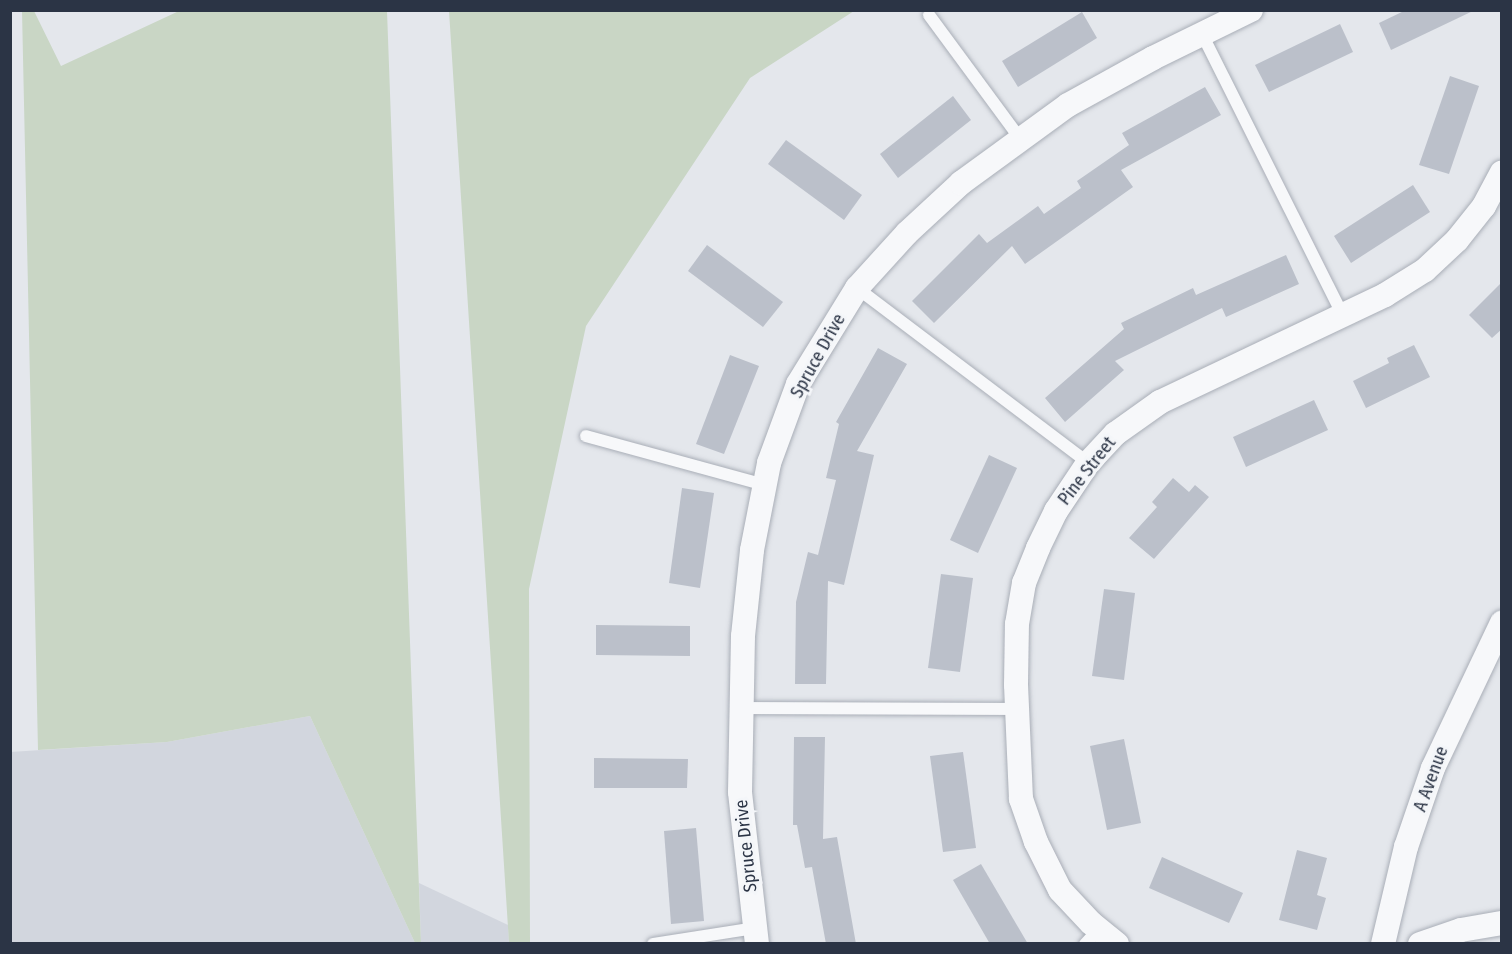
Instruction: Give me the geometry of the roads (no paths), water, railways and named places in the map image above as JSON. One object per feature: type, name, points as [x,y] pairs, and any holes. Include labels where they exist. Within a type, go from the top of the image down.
[{"type":"street","name":"Spruce Drive","points":[[756,936],[740,792],[743,636],[752,550],[769,463],[798,384],[857,288],[907,232],[961,183],[1068,105],[1251,10]]},
{"type":"street","name":"Pine Street","points":[[1100,939],[1060,890],[1036,842],[1021,799],[1017,709],[1017,624],[1024,583],[1056,511],[1088,464],[1115,434],[1160,402],[1385,294],[1425,270],[1457,240],[1484,206],[1502,172]]},
{"type":"street","name":"A Avenue","points":[[1383,944],[1406,847],[1432,768],[1502,623]]},
{"type":"street","points":[[1420,944],[1461,930],[1502,923]]},
{"type":"lane","points":[[929,15],[1021,140]]},
{"type":"lane","points":[[1202,34],[1342,314]]},
{"type":"lane","points":[[857,288],[1088,464]]},
{"type":"lane","points":[[586,436],[765,485]]},
{"type":"lane","points":[[741,708],[1017,709]]},
{"type":"lane","points":[[653,944],[756,936]]}]
